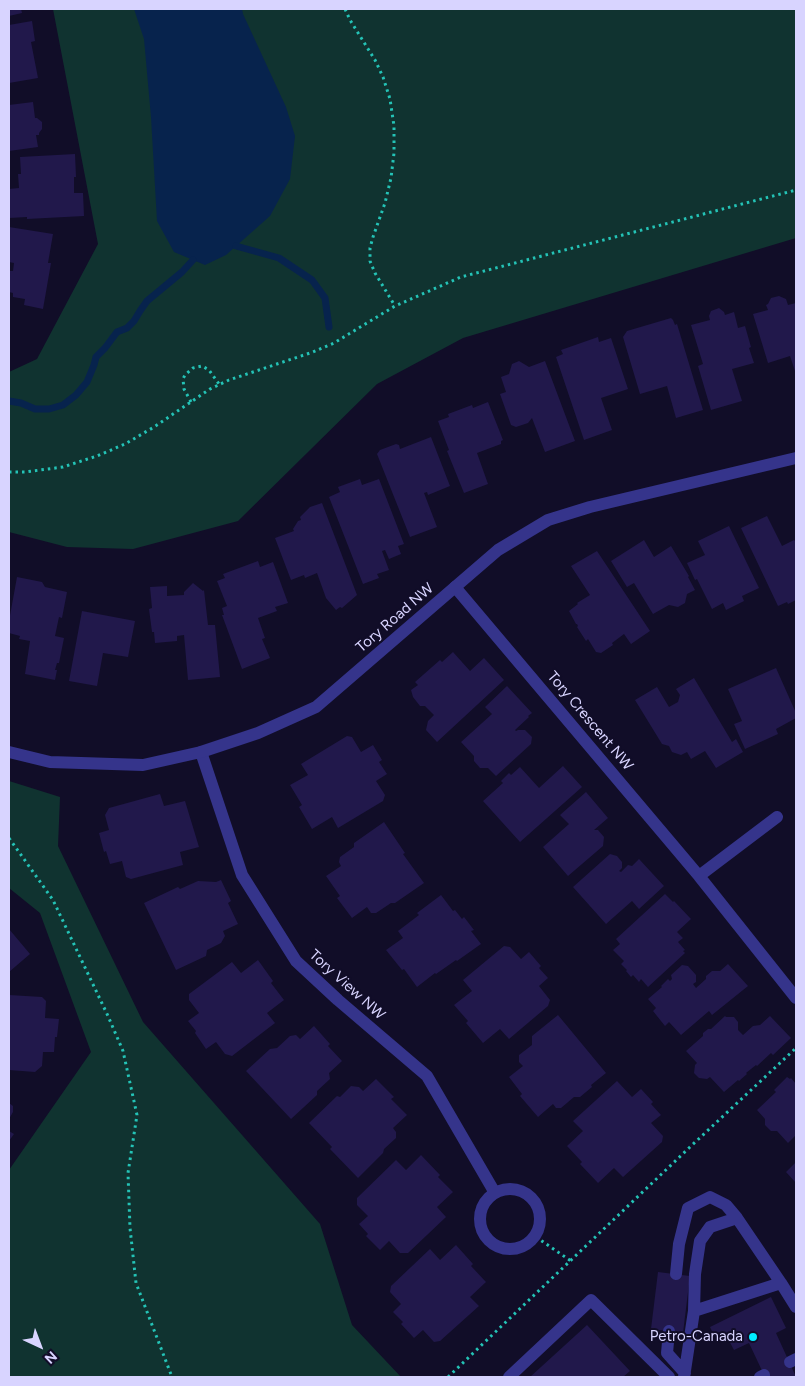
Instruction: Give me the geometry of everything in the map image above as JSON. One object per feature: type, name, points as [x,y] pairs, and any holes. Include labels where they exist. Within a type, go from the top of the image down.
[{"type":"street","name":"Tory Road NW","points":[[9,752],[50,762],[143,765],[201,752],[258,733],[316,707],[498,550],[548,520],[590,507],[796,458]]},
{"type":"street","name":"Tory Crescent NW","points":[[455,587],[699,876],[796,998]]},
{"type":"street","name":"Tory View NW","points":[[201,752],[242,875],[296,961],[338,1000],[427,1076],[495,1193]]},
{"type":"street","points":[[699,876],[777,817]]},
{"type":"street","points":[[514,1189],[524,1192],[533,1199],[538,1207],[541,1218],[536,1237],[521,1248],[510,1250],[500,1248],[487,1239],[482,1230],[480,1219],[482,1209],[487,1200],[495,1193],[514,1189]]},
{"type":"street","points":[[676,1274],[678,1244],[688,1208],[710,1197],[726,1205],[737,1218],[796,1307]]},
{"type":"street","points":[[684,1375],[694,1311],[695,1274],[700,1240],[710,1226],[737,1218]]},
{"type":"street","points":[[694,1311],[781,1283]]},
{"type":"street","points":[[509,1377],[591,1300],[669,1377]]},
{"type":"street","points":[[669,1331],[667,1353],[684,1375]]},
{"type":"path","points":[[345,9],[375,60],[383,76],[390,99],[394,126],[394,153],[391,178],[385,203],[371,242],[370,261],[395,306]]},
{"type":"path","points":[[9,472],[25,472],[64,466],[97,456],[125,444],[220,384],[334,343],[395,306],[461,277],[796,190]]},
{"type":"path","points":[[191,402],[184,389],[183,379],[193,368],[202,366],[213,374],[220,384]]},
{"type":"path","points":[[9,838],[53,900],[123,1051],[137,1116],[128,1174],[130,1228],[136,1283],[172,1377]]},
{"type":"path","points":[[448,1377],[796,1048]]},
{"type":"path","points":[[536,1237],[571,1261]]},
{"type":"green space","points":[[53,9],[796,9],[796,238],[463,338],[377,384],[238,521],[133,549],[67,547],[9,532],[9,372],[37,359],[98,244]]},
{"type":"green space","points":[[9,781],[60,797],[58,846],[143,1022],[320,1224],[352,1325],[401,1377],[9,1377],[9,1170],[91,1052],[40,913],[9,888]]},
{"type":"water","points":[[134,9],[242,9],[286,107],[295,136],[290,179],[270,216],[226,255],[205,265],[174,252],[157,221],[144,39]]},
{"type":"building","points":[[9,9],[21,9],[22,13],[9,16]]},
{"type":"building","points":[[32,21],[35,41],[31,42],[38,78],[9,83],[9,25]]},
{"type":"building","points":[[33,102],[35,118],[42,122],[42,129],[39,135],[36,135],[38,147],[9,151],[9,105]]},
{"type":"building","points":[[75,154],[76,177],[74,177],[74,193],[83,193],[84,216],[9,218],[9,189],[19,188],[18,174],[21,174],[20,157]]},
{"type":"building","points":[[9,227],[53,234],[48,263],[51,263],[43,309],[24,305],[25,299],[13,297],[13,293],[9,292],[10,271],[13,271],[14,263],[9,262]]},
{"type":"building","points":[[779,296],[786,299],[788,305],[796,303],[796,374],[790,356],[768,363],[753,314],[768,310],[766,305],[771,298]]},
{"type":"building","points":[[719,308],[725,315],[734,312],[738,328],[745,326],[754,363],[732,369],[742,401],[711,410],[698,366],[703,364],[691,325],[710,320],[711,311]]},
{"type":"building","points":[[671,318],[675,325],[677,324],[703,410],[676,418],[667,386],[640,394],[623,337],[627,331]]},
{"type":"building","points":[[598,337],[599,342],[611,338],[628,389],[601,398],[612,430],[584,440],[556,357],[563,354],[561,350]]},
{"type":"building","points":[[519,361],[529,367],[545,361],[575,441],[545,452],[532,418],[528,423],[516,427],[511,425],[500,394],[506,392],[501,377],[509,374],[512,364]]},
{"type":"building","points":[[488,402],[503,440],[501,444],[477,453],[488,484],[464,493],[447,451],[449,450],[438,421],[449,417],[448,414],[472,405],[473,408]]},
{"type":"building","points":[[431,437],[450,486],[428,495],[427,492],[424,493],[437,527],[410,537],[377,454],[380,450],[396,444],[399,445],[400,449]]},
{"type":"building","points":[[360,479],[362,485],[379,479],[404,544],[398,546],[401,554],[389,559],[385,550],[382,551],[389,570],[377,574],[379,578],[363,584],[329,497],[340,492],[338,487]]},
{"type":"building","points":[[322,503],[357,595],[342,608],[340,607],[336,610],[326,598],[317,573],[305,578],[304,575],[291,580],[275,538],[294,531],[293,529],[298,521],[301,520],[300,517],[310,507]]},
{"type":"building","points":[[767,516],[782,546],[794,540],[796,541],[796,600],[778,606],[741,528]]},
{"type":"building","points":[[729,526],[759,588],[742,596],[744,601],[726,610],[723,603],[712,609],[687,563],[705,555],[698,541]]},
{"type":"building","points":[[644,540],[654,557],[671,546],[695,590],[687,594],[685,603],[678,607],[669,605],[653,614],[634,583],[627,587],[611,561]]},
{"type":"building","points":[[597,551],[650,631],[631,644],[624,634],[601,653],[596,652],[588,639],[586,641],[569,611],[577,603],[590,595],[571,566]]},
{"type":"building","points":[[258,561],[260,567],[273,562],[288,603],[275,607],[277,611],[258,618],[265,638],[262,639],[270,658],[242,669],[222,615],[224,615],[222,608],[227,606],[217,581],[225,578],[223,574]]},
{"type":"building","points":[[17,577],[42,582],[45,587],[67,592],[62,618],[59,617],[55,636],[64,638],[59,663],[57,663],[55,670],[57,670],[55,680],[25,674],[30,641],[19,639],[20,636],[9,633],[9,621]]},
{"type":"building","points":[[193,583],[204,590],[208,625],[215,625],[220,677],[188,680],[184,635],[177,636],[177,641],[155,643],[149,609],[152,608],[150,587],[167,586],[167,596],[184,595],[184,592]]},
{"type":"building","points":[[82,611],[135,621],[128,657],[103,653],[97,686],[69,681]]},
{"type":"building","points":[[453,652],[470,671],[484,658],[504,680],[437,742],[426,730],[428,721],[434,715],[425,706],[420,706],[413,697],[411,690],[418,685],[415,682],[440,660],[442,662]]},
{"type":"building","points":[[776,668],[796,713],[796,718],[776,729],[778,734],[745,749],[734,724],[742,721],[728,689]]},
{"type":"building","points":[[694,678],[732,742],[736,739],[743,752],[716,768],[705,751],[691,759],[687,752],[681,755],[672,752],[669,746],[662,744],[635,700],[657,687],[669,707],[678,702],[680,695],[676,689]]},
{"type":"building","points":[[507,686],[532,713],[515,730],[525,730],[532,737],[531,744],[496,776],[488,768],[480,768],[474,761],[474,756],[461,742],[492,714],[485,707]]},
{"type":"building","points":[[347,736],[352,737],[361,752],[373,745],[382,760],[379,762],[387,774],[376,781],[385,795],[383,801],[338,828],[332,817],[312,829],[299,807],[302,805],[290,785],[308,775],[301,764]]},
{"type":"building","points":[[563,766],[582,787],[520,842],[483,801],[503,783],[501,781],[509,773],[511,775],[520,767],[539,788]]},
{"type":"building","points":[[586,792],[608,818],[594,830],[598,830],[604,837],[603,846],[568,876],[543,847],[569,824],[560,815]]},
{"type":"building","points":[[160,794],[164,806],[185,801],[199,847],[180,852],[183,865],[131,879],[126,877],[122,861],[110,864],[106,851],[104,852],[99,833],[109,830],[105,815],[109,808]]},
{"type":"building","points":[[384,822],[405,853],[403,854],[424,883],[395,903],[391,903],[376,913],[371,913],[367,907],[352,918],[337,898],[340,896],[326,876],[341,866],[339,862],[340,857],[354,847],[354,843]]},
{"type":"building","points":[[610,854],[617,856],[622,862],[622,868],[619,871],[621,872],[628,865],[632,866],[639,859],[664,886],[639,909],[632,901],[606,924],[573,887]]},
{"type":"building","points":[[221,880],[231,901],[228,903],[238,924],[223,931],[225,936],[221,943],[207,950],[206,956],[176,970],[144,903],[178,887],[180,889],[198,881],[216,882]]},
{"type":"building","points":[[665,894],[691,919],[677,932],[683,938],[678,942],[685,950],[683,951],[685,953],[648,987],[641,979],[639,982],[633,975],[631,977],[621,964],[624,961],[613,950],[620,944],[616,939]]},
{"type":"building","points":[[441,895],[453,911],[455,910],[462,919],[464,917],[474,930],[471,931],[481,944],[457,961],[435,973],[417,987],[404,969],[402,970],[386,950],[403,938],[398,931],[419,915],[417,913]]},
{"type":"building","points":[[9,929],[30,954],[9,972]]},
{"type":"building","points":[[504,946],[510,947],[521,959],[529,952],[541,966],[539,968],[548,978],[539,986],[550,1000],[548,1006],[509,1039],[500,1029],[483,1043],[454,1005],[472,991],[463,980]]},
{"type":"building","points":[[258,960],[273,981],[271,983],[284,1000],[267,1013],[275,1023],[232,1056],[225,1054],[216,1042],[206,1049],[188,1021],[199,1013],[189,1000],[189,994],[232,962],[241,973]]},
{"type":"building","points":[[728,964],[748,986],[712,1015],[709,1011],[681,1035],[669,1022],[665,1026],[653,1011],[656,1008],[648,999],[668,979],[670,981],[672,979],[671,975],[682,965],[688,966],[696,975],[696,982],[693,984],[696,988],[712,971],[720,971]]},
{"type":"building","points":[[9,995],[42,997],[46,1001],[45,1018],[59,1019],[54,1052],[43,1052],[42,1066],[35,1072],[9,1070]]},
{"type":"building","points":[[558,1015],[606,1073],[580,1097],[574,1097],[561,1108],[556,1108],[553,1104],[538,1117],[520,1096],[522,1094],[509,1077],[523,1066],[519,1062],[519,1055],[532,1045],[532,1036]]},
{"type":"building","points":[[725,1016],[734,1017],[738,1022],[738,1030],[743,1035],[753,1026],[760,1025],[770,1016],[791,1038],[773,1055],[771,1053],[724,1092],[710,1077],[707,1079],[699,1078],[694,1073],[697,1063],[686,1051],[703,1036],[703,1033],[711,1029]]},
{"type":"building","points":[[314,1026],[330,1044],[328,1046],[342,1061],[329,1073],[330,1079],[317,1091],[317,1095],[291,1119],[246,1071],[270,1049],[277,1048],[290,1036],[296,1035],[300,1039]]},
{"type":"building","points":[[787,1077],[791,1078],[796,1084],[796,1135],[788,1143],[777,1131],[771,1131],[765,1125],[765,1119],[757,1110],[776,1092],[774,1090]]},
{"type":"building","points":[[376,1079],[394,1097],[391,1099],[407,1115],[393,1128],[396,1132],[396,1138],[358,1178],[330,1149],[332,1147],[309,1123],[337,1096],[340,1097],[351,1086],[359,1087],[363,1091]]},
{"type":"building","points":[[617,1081],[632,1097],[641,1089],[653,1102],[651,1104],[661,1115],[651,1123],[663,1136],[662,1142],[623,1177],[614,1168],[598,1183],[580,1164],[582,1162],[567,1146],[583,1131],[573,1121]]},
{"type":"building","points":[[9,1103],[13,1106],[13,1112],[9,1119]]},
{"type":"building","points":[[9,1131],[14,1134],[9,1141]]},
{"type":"building","points":[[421,1155],[440,1175],[438,1177],[453,1192],[437,1207],[446,1217],[408,1253],[400,1253],[389,1241],[380,1250],[366,1236],[368,1234],[359,1224],[368,1216],[357,1205],[357,1198],[396,1160],[406,1170]]},
{"type":"building","points":[[796,1162],[796,1183],[786,1172]]},
{"type":"building","points":[[456,1245],[473,1264],[471,1266],[486,1282],[470,1297],[479,1306],[440,1341],[434,1342],[423,1330],[414,1338],[393,1312],[401,1304],[390,1292],[391,1286],[430,1249],[440,1260]]},
{"type":"building","points":[[658,1272],[690,1276],[683,1333],[651,1329]]},
{"type":"building","name":"Petro-Canada","points":[[771,1297],[786,1328],[776,1333],[796,1377],[765,1377],[749,1343],[734,1350],[726,1335],[716,1340],[710,1327]]},
{"type":"building","points":[[587,1325],[630,1371],[623,1377],[530,1377]]},
{"type":"waterway","points":[[236,246],[279,258],[312,280],[325,298],[329,327]]},
{"type":"waterway","points":[[9,401],[21,403],[35,409],[49,409],[63,405],[76,395],[87,382],[96,357],[117,332],[127,328],[147,301],[182,272],[193,260]]},
{"type":"place","name":"Petro-Canada","points":[[753,1337]]}]
